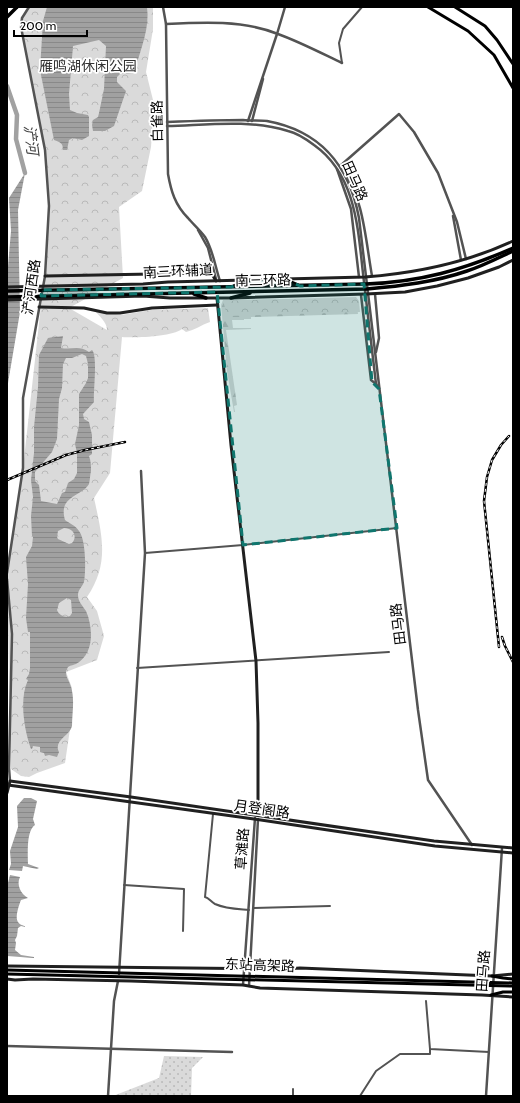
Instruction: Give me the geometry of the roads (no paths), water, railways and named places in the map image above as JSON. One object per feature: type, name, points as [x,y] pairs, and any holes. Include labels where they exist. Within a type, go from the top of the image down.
[{"type":"highway","points":[[7,17],[17,7]]},
{"type":"highway","name":"南三环路","points":[[7,297],[367,289],[400,286],[442,276],[513,248]]},
{"type":"highway","name":"南三环路","points":[[7,291],[125,287],[300,286],[404,282],[468,271],[513,251]]},
{"type":"highway","points":[[284,279],[300,286]]},
{"type":"highway","points":[[231,287],[252,280]]},
{"type":"highway","points":[[231,298],[254,291]]},
{"type":"highway","points":[[191,292],[206,298]]},
{"type":"main road","points":[[428,7],[468,30],[494,54],[513,88]]},
{"type":"main road","points":[[454,7],[485,26],[497,40],[513,64]]},
{"type":"main road","name":"南三环辅道","points":[[7,287],[125,287],[168,282],[372,277],[423,271],[466,260],[513,241]]},
{"type":"main road","name":"南三环辅道","points":[[7,300],[126,295],[231,298],[361,295],[405,292],[468,278],[499,267],[513,260]]},
{"type":"main road","points":[[45,276],[205,273],[212,274],[218,281]]},
{"type":"main road","points":[[217,298],[256,661],[258,815]]},
{"type":"main road","points":[[39,307],[84,308],[120,313],[152,308],[217,305]]},
{"type":"main road","points":[[7,793],[10,781]]},
{"type":"main road","name":"月登阁路","points":[[10,781],[472,845],[513,848]]},
{"type":"main road","name":"月登阁路","points":[[8,785],[256,819],[435,846],[513,853]]},
{"type":"main road","points":[[7,966],[307,969],[492,976],[513,979]]},
{"type":"main road","name":"东站高架路","points":[[7,970],[513,983]]},
{"type":"main road","name":"东站高架路","points":[[7,974],[513,986]]},
{"type":"main road","points":[[492,976],[513,974]]},
{"type":"main road","points":[[7,979],[118,980],[249,986],[260,988],[491,995],[513,997]]},
{"type":"main road","points":[[491,995],[503,992],[513,992]]},
{"type":"street","name":"浐河西路","points":[[7,573],[23,468],[22,398],[45,276],[49,206],[45,150],[21,28],[22,18],[30,7]]},
{"type":"street","name":"白雀路","points":[[163,7],[166,24],[168,174],[174,199],[180,209],[204,236],[210,248],[214,258],[218,281]]},
{"type":"street","points":[[247,124],[285,7]]},
{"type":"street","points":[[342,63],[339,43],[343,29],[362,7]]},
{"type":"street","points":[[166,24],[212,22],[241,25],[277,34],[342,63]]},
{"type":"street","points":[[251,125],[266,69]]},
{"type":"street","points":[[372,277],[361,208],[350,178],[340,165],[399,114],[414,132],[444,186],[457,222],[466,260]]},
{"type":"street","name":"田马路","points":[[167,122],[266,121],[290,127],[307,134],[324,146],[340,165],[351,188],[356,203],[376,384],[379,388]]},
{"type":"street","name":"田马路","points":[[167,126],[265,125],[289,131],[306,138],[322,150],[342,176],[354,206],[358,227]]},
{"type":"street","points":[[335,165],[351,209],[359,278]]},
{"type":"street","points":[[452,210],[461,261]]},
{"type":"street","points":[[375,294],[379,338],[376,352]]},
{"type":"street","points":[[361,295],[371,380],[376,384]]},
{"type":"street","name":"田马路","points":[[372,337],[376,352],[379,388],[417,702],[428,780],[472,845]]},
{"type":"street","points":[[108,1096],[114,1001],[119,967],[129,802],[131,797],[130,792],[137,668],[146,554],[140,471]]},
{"type":"street","points":[[146,554],[397,528]]},
{"type":"street","points":[[7,579],[12,634],[10,781]]},
{"type":"street","points":[[137,668],[389,652]]},
{"type":"street","points":[[213,813],[205,897],[215,904],[232,909],[249,910]]},
{"type":"street","name":"草滩路","points":[[243,986],[256,819],[258,815]]},
{"type":"street","name":"草滩路","points":[[249,986],[256,819]]},
{"type":"street","name":"田马路","points":[[486,1096],[492,976],[502,848]]},
{"type":"street","points":[[124,885],[184,889],[182,931]]},
{"type":"street","points":[[253,908],[330,906]]},
{"type":"street","points":[[360,1096],[376,1071],[391,1059],[400,1054],[430,1054],[426,1001]]},
{"type":"street","points":[[7,1046],[232,1052]]},
{"type":"street","points":[[430,1049],[489,1052]]},
{"type":"street","points":[[293,1089],[293,1096]]},
{"type":"waterway","name":"浐河","points":[[7,86],[17,115],[16,139],[25,173]]},
{"type":"railway","points":[[499,647],[484,501],[487,477],[492,460],[501,445],[509,436]]},
{"type":"railway","points":[[7,480],[66,455],[125,442]]},
{"type":"railway","points":[[502,637],[513,662]]},
{"type":"park label","name":"雁鸣湖休闲公园","points":[[88,66]]}]
